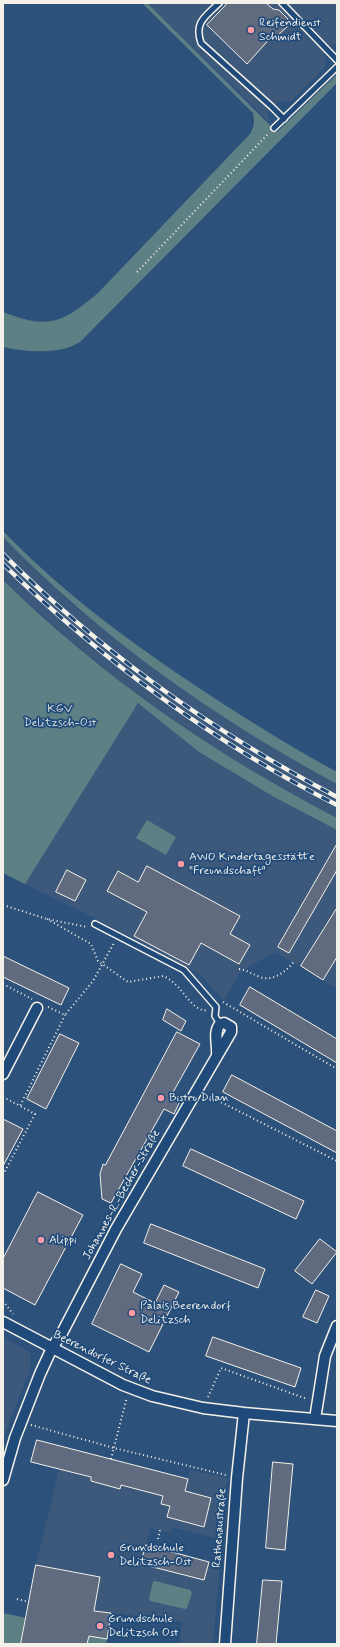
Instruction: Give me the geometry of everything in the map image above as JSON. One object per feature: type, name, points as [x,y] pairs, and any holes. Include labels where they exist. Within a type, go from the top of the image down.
[{"type":"street","points":[[3,1074],[41,1007]]},
{"type":"street","name":"Johannes-R.-Becher-Straße","points":[[3,1480],[15,1438],[52,1348],[62,1333],[116,1229],[217,1055],[218,1046],[216,1032],[220,1024]]},
{"type":"street","name":"Beerendorfer Straße","points":[[3,1322],[130,1388],[152,1396],[203,1408],[337,1421]]},
{"type":"street","points":[[315,1419],[325,1356],[337,1326]]},
{"type":"street","name":"Rathenaustraße","points":[[225,1644],[237,1478],[244,1413]]},
{"type":"lane","points":[[219,3],[200,22],[199,36],[201,43],[284,119]]},
{"type":"lane","points":[[282,3],[337,60]]},
{"type":"lane","points":[[274,128],[337,67]]},
{"type":"lane","points":[[95,924],[184,970],[216,1007],[215,1016],[220,1024]]},
{"type":"path","points":[[137,272],[274,128]]},
{"type":"path","points":[[3,905],[47,920],[88,927],[95,924]]},
{"type":"path","points":[[47,920],[91,944],[98,961],[128,982],[163,976],[177,985],[197,1007],[205,1010],[216,1007]]},
{"type":"path","points":[[20,1106],[64,1015],[93,981],[118,936]]},
{"type":"path","points":[[239,969],[246,970],[266,978],[281,974],[290,968],[294,961]]},
{"type":"path","points":[[3,984],[32,999],[41,1007],[64,1015]]},
{"type":"path","points":[[221,1001],[337,1069]]},
{"type":"path","points":[[197,1090],[337,1161]]},
{"type":"path","points":[[3,1097],[35,1114],[3,1175]]},
{"type":"path","points":[[203,1408],[221,1368],[317,1403]]},
{"type":"path","points":[[111,1459],[130,1388]]},
{"type":"path","points":[[21,1422],[114,1448],[237,1478]]},
{"type":"path","points":[[158,1539],[160,1530]]},
{"type":"path","points":[[17,1599],[29,1602]]},
{"type":"shaded area","points":[[147,3],[337,3],[337,43],[325,53],[325,67],[291,101],[279,101],[268,112],[270,123]]},
{"type":"shaded area","points":[[3,537],[70,602],[178,687],[242,729],[337,784],[337,818],[300,799],[234,761],[125,685],[69,640],[3,580]]},
{"type":"shaded area","name":"AWO Kindertagesstätte \"Freundschaft\"","points":[[138,702],[199,752],[274,797],[337,830],[337,989],[275,952],[240,973],[224,1001],[200,974],[93,917],[25,884]]},
{"type":"shaded area","points":[[3,1337],[30,1352],[31,1362],[29,1372],[3,1439]]},
{"type":"shaded area","name":"Grundschule Delitzsch-Ost","points":[[59,1469],[182,1501],[190,1470],[227,1478],[222,1540],[172,1527],[171,1533],[150,1528],[146,1545],[220,1564],[213,1644],[180,1644],[182,1622],[94,1611],[100,1577],[36,1565]]},
{"type":"green space","points":[[142,3],[147,3],[277,132],[337,74],[337,83],[80,342],[63,349],[53,351],[32,351],[3,347],[3,312],[19,318],[44,322],[64,317],[74,311],[98,293],[250,134],[254,122],[253,113]]},
{"type":"green space","points":[[3,531],[46,573],[116,630],[226,706],[337,772],[337,784],[291,759],[247,732],[160,673],[119,642],[40,574],[3,537]]},
{"type":"green space","name":"KGV Delitzsch-Ost","points":[[3,580],[79,649],[120,681],[161,711],[247,768],[337,818],[337,830],[274,797],[199,752],[138,703],[25,884],[3,873]]},
{"type":"green space","points":[[147,820],[176,837],[166,855],[136,838]]},
{"type":"green space","points":[[155,1581],[190,1590],[192,1593],[187,1608],[185,1609],[150,1601],[149,1598],[153,1582]]},
{"type":"green space","name":"Grundschule Delitzsch Ost","points":[[94,1611],[111,1613],[106,1644],[87,1644]]},
{"type":"green space","points":[[3,1613],[26,1618],[21,1644],[3,1644]]},
{"type":"building","points":[[228,3],[266,3],[273,9],[279,10],[288,19],[288,26],[278,35],[273,35],[247,64],[207,25]]},
{"type":"building","points":[[337,844],[337,870],[289,953],[278,947]]},
{"type":"building","points":[[147,866],[240,916],[230,934],[250,945],[239,964],[201,943],[189,965],[134,936],[147,912],[107,891],[118,871],[138,882]]},
{"type":"building","points":[[67,870],[86,880],[75,901],[56,892]]},
{"type":"building","points":[[337,908],[337,957],[323,980],[301,966]]},
{"type":"building","points":[[3,956],[69,988],[61,1005],[3,977]]},
{"type":"building","points":[[250,987],[337,1039],[337,1063],[240,1005]]},
{"type":"building","points":[[167,1009],[186,1021],[181,1031],[163,1020]]},
{"type":"building","points":[[177,1032],[200,1044],[171,1096],[180,1101],[174,1114],[164,1109],[111,1203],[102,1199],[100,1174],[103,1164],[105,1165]]},
{"type":"building","points":[[60,1034],[79,1043],[46,1109],[27,1099]]},
{"type":"building","points":[[232,1075],[337,1131],[337,1153],[223,1092]]},
{"type":"building","points":[[3,1119],[23,1129],[3,1166]]},
{"type":"building","points":[[191,1149],[304,1201],[296,1219],[183,1166]]},
{"type":"building","name":"Alippi","points":[[38,1192],[83,1215],[35,1305],[3,1288],[3,1259]]},
{"type":"building","points":[[151,1224],[265,1269],[258,1288],[144,1243]]},
{"type":"building","points":[[320,1239],[337,1252],[312,1284],[295,1271]]},
{"type":"building","name":"Palais Beerendorf Delitzsch","points":[[121,1264],[142,1274],[133,1292],[155,1303],[164,1285],[179,1292],[149,1352],[92,1324]]},
{"type":"building","points":[[316,1290],[329,1296],[317,1323],[303,1317]]},
{"type":"building","points":[[213,1337],[301,1368],[295,1387],[206,1356]]},
{"type":"building","points":[[37,1440],[188,1479],[185,1491],[211,1498],[204,1527],[167,1517],[170,1506],[161,1504],[163,1496],[121,1485],[120,1489],[91,1481],[91,1477],[31,1462]]},
{"type":"building","points":[[273,1462],[293,1464],[285,1550],[266,1548]]},
{"type":"building","points":[[146,1545],[209,1562],[204,1580],[141,1564]]},
{"type":"building","points":[[36,1565],[100,1577],[94,1611],[111,1613],[107,1639],[89,1636],[87,1644],[21,1644]]},
{"type":"building","points":[[263,1580],[282,1581],[276,1644],[257,1644]]},
{"type":"railway","points":[[3,554],[40,590],[79,624],[161,688],[247,746],[337,797]]},
{"type":"railway","points":[[3,564],[80,633],[161,697],[203,727],[247,755],[291,781],[337,805]]},
{"type":"place","name":"Reifendienst Schmidt","points":[[251,30]]},
{"type":"place","name":"AWO Kindertagesstätte \"Freundschaft\"","points":[[181,864]]},
{"type":"place","name":"Bistro Dilan","points":[[161,1098]]},
{"type":"place","name":"Alippi","points":[[41,1240]]},
{"type":"place","name":"Palais Beerendorf Delitzsch","points":[[132,1313]]},
{"type":"place","name":"Grundschule Delitzsch-Ost","points":[[111,1555]]},
{"type":"place","name":"Grundschule Delitzsch Ost","points":[[100,1626]]}]
